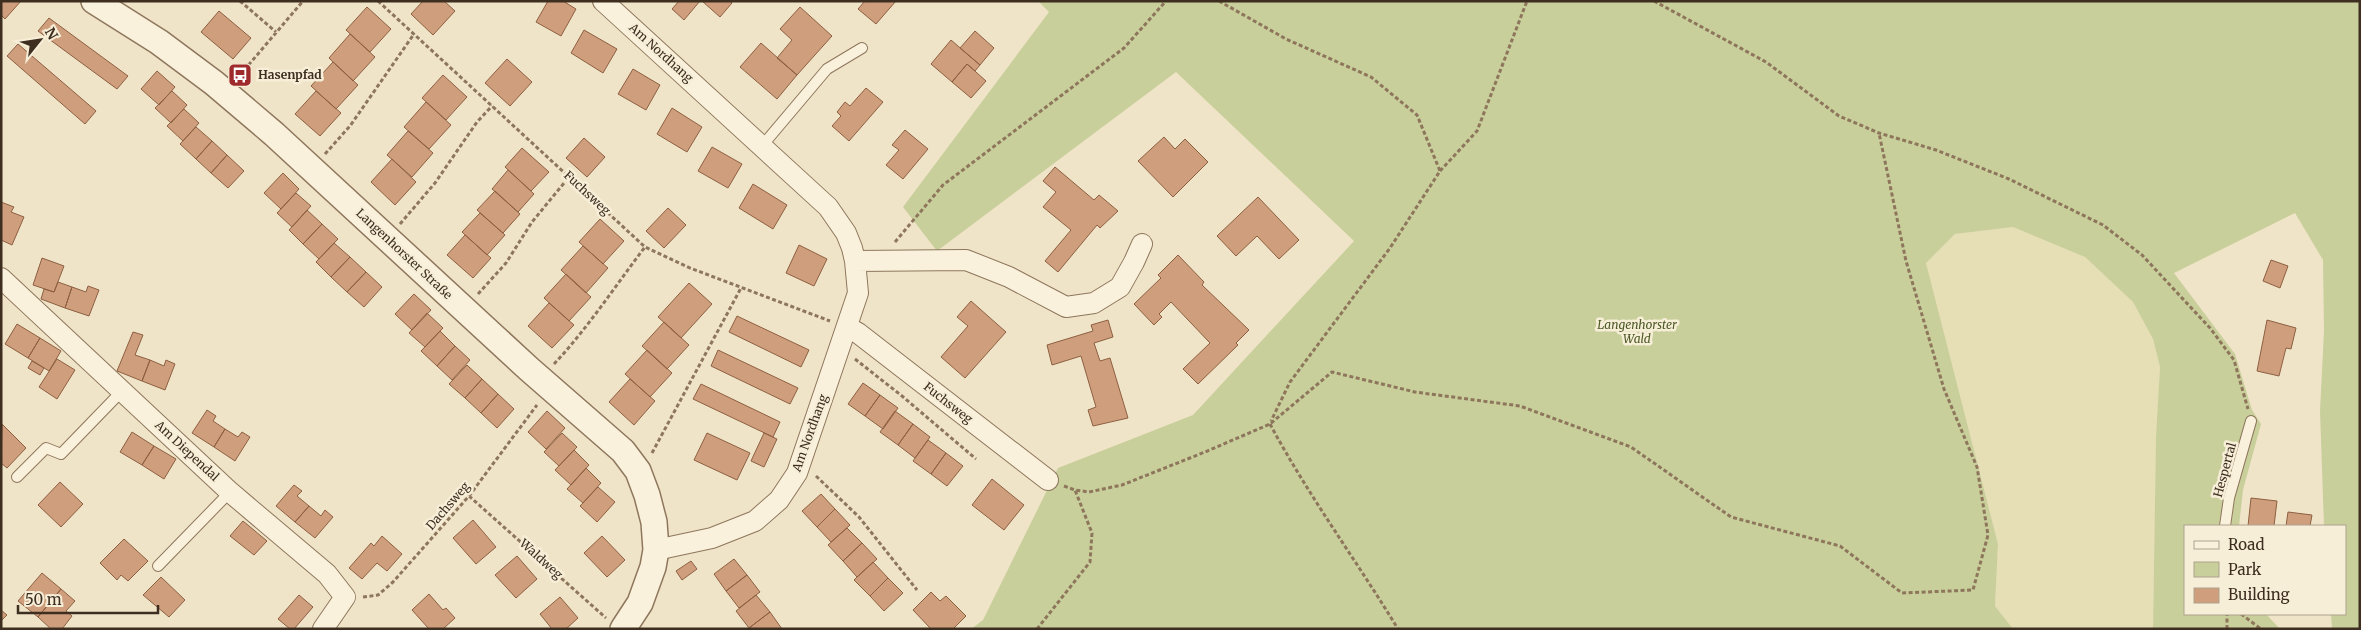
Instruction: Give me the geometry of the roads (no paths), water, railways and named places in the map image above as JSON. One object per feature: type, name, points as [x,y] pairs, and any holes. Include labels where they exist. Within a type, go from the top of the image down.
[{"type":"street","name":"Langenhorster Straße","points":[[94,1],[159,42],[267,128],[536,375],[623,451],[638,471],[647,496],[654,522],[656,550]]},
{"type":"street","name":"Am Nordhang","points":[[603,1],[828,207],[846,233],[856,261],[858,293],[842,325],[797,473],[779,500],[755,522],[712,538],[656,550]]},
{"type":"street","points":[[856,261],[966,260],[1009,277],[1066,307],[1094,303],[1120,287],[1142,244]]},
{"type":"street","name":"Am Diependal","points":[[1,278],[230,492],[327,574],[345,597],[324,629]]},
{"type":"street","name":"Fuchsweg","points":[[842,325],[858,332],[1048,480]]},
{"type":"street","points":[[616,624],[640,602],[653,567],[656,550]]},
{"type":"lane","points":[[762,146],[827,69],[862,48]]},
{"type":"lane","points":[[17,477],[46,448],[61,454],[122,390]]},
{"type":"lane","name":"Hespertal","points":[[2225,525],[2229,498],[2251,422]]},
{"type":"lane","points":[[158,566],[230,492]]},
{"type":"place","name":"Hasenpfad","points":[[240,75]]},
{"type":"park label","name":"Langenhorster Wald","points":[[1637,332]]}]
